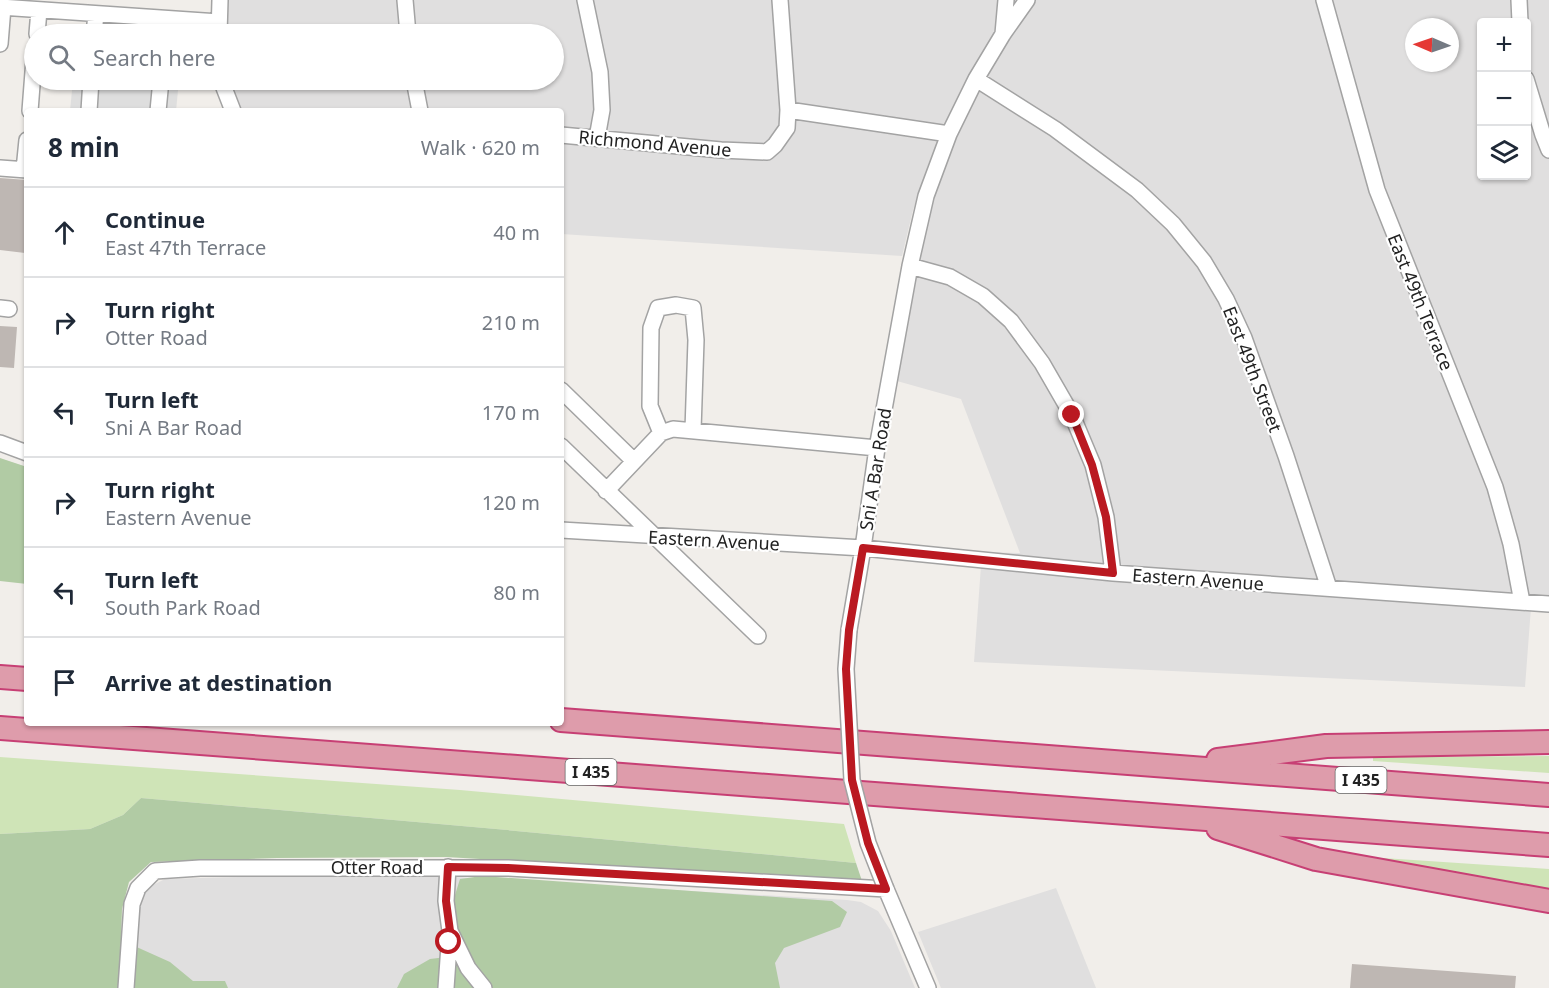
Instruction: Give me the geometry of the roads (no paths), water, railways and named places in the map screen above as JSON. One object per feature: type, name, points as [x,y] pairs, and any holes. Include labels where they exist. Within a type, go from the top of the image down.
[{"type":"highway","points":[[0,677],[24,679]]},
{"type":"highway","name":"I 435","points":[[564,720],[1549,795]]},
{"type":"highway","name":"I 435","points":[[0,728],[1549,844]]},
{"type":"highway","points":[[1173,766],[1326,746],[1549,742]]},
{"type":"highway","points":[[1182,817],[1316,859],[1549,901]]},
{"type":"street","points":[[219,24],[220,0]]},
{"type":"street","points":[[405,0],[407,24]]},
{"type":"street","points":[[585,0],[600,72],[602,110],[597,138]]},
{"type":"street","points":[[780,0],[789,110],[949,134]]},
{"type":"street","points":[[1003,34],[1006,0]]},
{"type":"street","name":"Sni A Bar Road","points":[[928,988],[868,843],[852,780],[846,669],[849,630],[877,448],[910,266],[926,196],[949,134],[976,79],[1003,34],[1028,0]]},
{"type":"street","name":"East 49th Terrace","points":[[1324,0],[1377,190],[1495,487],[1511,544],[1522,602]]},
{"type":"street","points":[[1519,0],[1520,18]]},
{"type":"street","points":[[0,44],[2,7],[29,6],[184,24]]},
{"type":"street","points":[[29,6],[34,24]]},
{"type":"street","points":[[95,24],[96,14]]},
{"type":"street","name":"East 49th Street","points":[[976,79],[1055,129],[1137,190],[1173,224],[1204,262],[1226,299],[1244,339],[1286,456],[1329,588]]},
{"type":"street","points":[[30,108],[32,90]]},
{"type":"street","points":[[89,108],[90,90]]},
{"type":"street","points":[[159,108],[160,90]]},
{"type":"street","points":[[225,90],[232,108]]},
{"type":"street","points":[[416,90],[419,108]]},
{"type":"street","points":[[1531,93],[1549,150]]},
{"type":"street","name":"Richmond Avenue","points":[[564,135],[767,152],[787,128],[789,110]]},
{"type":"street","points":[[0,168],[24,170]]},
{"type":"street","points":[[910,266],[950,278],[982,296],[1011,321],[1042,363],[1072,415],[1092,465],[1106,517],[1113,573]]},
{"type":"street","points":[[661,433],[650,406],[651,328],[658,308],[676,305],[693,308],[696,340],[693,430]]},
{"type":"street","points":[[564,393],[634,461]]},
{"type":"street","points":[[606,491],[661,433],[673,429],[877,448]]},
{"type":"street","points":[[0,443],[24,452]]},
{"type":"street","points":[[564,450],[758,636]]},
{"type":"street","name":"Eastern Avenue","points":[[564,530],[863,548],[1113,573],[1549,604]]},
{"type":"street","points":[[446,988],[450,931],[446,901],[448,867]]},
{"type":"street","name":"Otter Road","points":[[126,988],[132,904],[138,888],[155,871],[200,868],[520,868],[886,889]]},
{"type":"street","points":[[450,931],[468,968],[484,988]]}]
